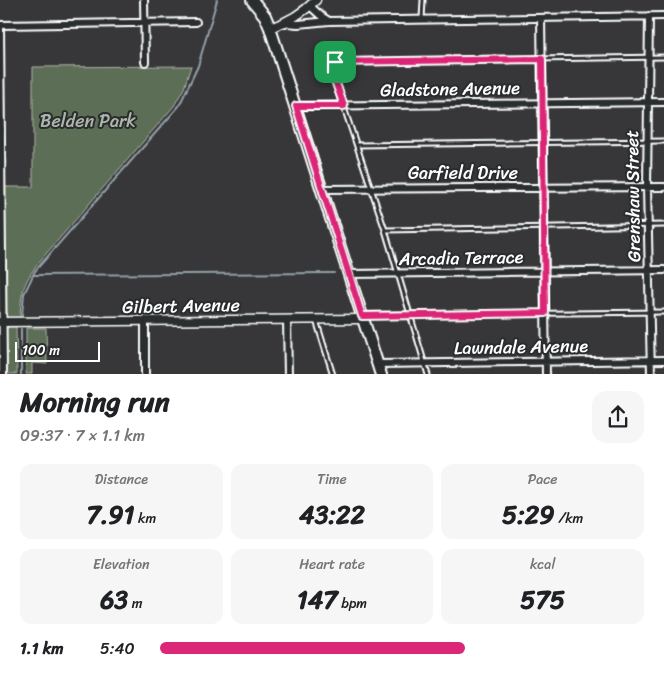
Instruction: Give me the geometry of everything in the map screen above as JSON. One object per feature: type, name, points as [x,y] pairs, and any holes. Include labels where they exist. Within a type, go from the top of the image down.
[{"type":"main road","points":[[252,0],[265,16],[270,28],[381,374]]},
{"type":"street","points":[[144,0],[145,62]]},
{"type":"street","points":[[270,28],[285,22],[313,3],[321,16],[330,21]]},
{"type":"street","name":"Grenshaw Street","points":[[649,16],[647,187],[651,374]]},
{"type":"street","points":[[285,22],[298,24],[330,21],[664,16]]},
{"type":"street","points":[[541,18],[546,374]]},
{"type":"street","points":[[3,374],[1,322],[0,25],[196,22]]},
{"type":"street","name":"Gladstone Avenue","points":[[296,106],[664,102]]},
{"type":"street","name":"Garfield Drive","points":[[322,189],[664,186]]},
{"type":"street","name":"Arcadia Terrace","points":[[349,274],[664,270]]},
{"type":"street","name":"Gilbert Avenue","points":[[1,322],[316,320],[362,317]]},
{"type":"street","points":[[287,320],[288,374]]},
{"type":"street","points":[[145,322],[145,374]]},
{"type":"street","name":"Lawndale Avenue","points":[[378,364],[664,360]]},
{"type":"lane","points":[[422,20],[423,0]]},
{"type":"lane","points":[[428,374],[385,230],[331,69],[332,62],[664,57]]},
{"type":"lane","points":[[357,145],[664,141]]},
{"type":"lane","points":[[385,230],[664,226]]},
{"type":"lane","points":[[362,317],[409,314],[664,312]]},
{"type":"lane","points":[[316,320],[333,374]]},
{"type":"green space","name":"Belden Park","points":[[191,66],[184,88],[174,106],[33,270],[24,289],[20,320],[6,320],[3,187],[33,187],[33,67]]},
{"type":"green space","points":[[16,327],[17,374],[6,374],[6,329]]},
{"type":"green space","points":[[26,328],[46,328],[47,364],[32,363],[32,374],[26,374]]},
{"type":"waterway","points":[[22,315],[24,294],[35,271],[179,106],[198,66],[217,0]]},
{"type":"waterway","points":[[34,275],[334,273]]},
{"type":"waterway","points":[[21,329],[21,374]]},
{"type":"route","points":[[542,59],[545,313],[362,316],[296,106],[344,106],[331,69],[332,62],[335,62],[542,59]]}]
